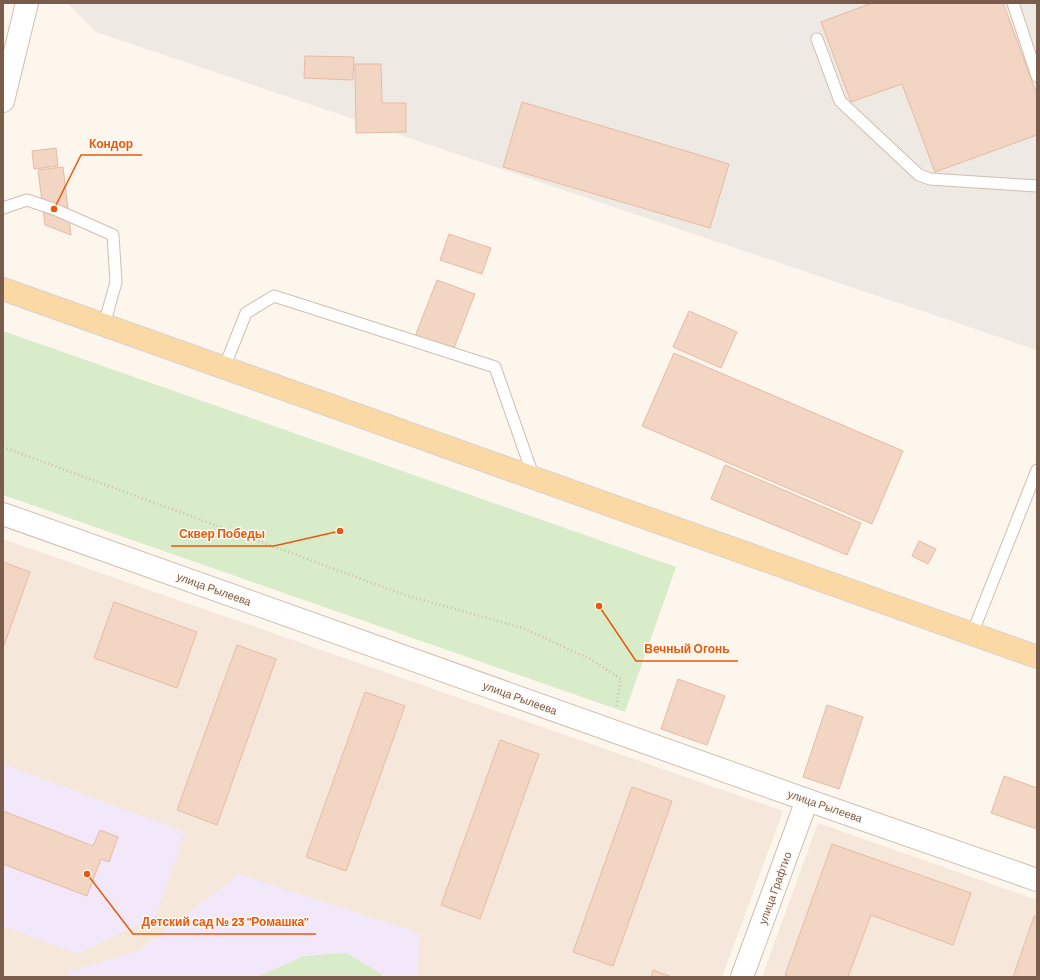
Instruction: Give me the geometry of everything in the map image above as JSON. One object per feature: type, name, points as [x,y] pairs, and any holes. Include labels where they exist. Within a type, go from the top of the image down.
[{"type":"main road","points":[[3,289],[1037,657]]},
{"type":"street","points":[[3,102],[27,3]]},
{"type":"street","name":"улица Рылеева","points":[[3,514],[807,800],[1037,880]]},
{"type":"street","name":"улица Графтио","points":[[742,977],[807,800]]},
{"type":"lane","points":[[1013,3],[1037,76]]},
{"type":"lane","points":[[817,39],[840,100],[918,175],[930,179],[1037,186]]},
{"type":"lane","points":[[3,208],[27,200],[54,209],[113,235],[116,282],[104,324]]},
{"type":"lane","points":[[224,368],[246,312],[274,296],[495,367],[534,478]]},
{"type":"lane","points":[[972,634],[1037,470]]},
{"type":"path","points":[[3,447],[405,595],[523,628],[592,660],[621,679],[615,714]]},
{"type":"shaded area","points":[[67,3],[1037,3],[1037,350],[96,32]]},
{"type":"shaded area","points":[[3,539],[783,811],[722,977],[3,977]]},
{"type":"shaded area","points":[[3,764],[185,832],[156,916],[78,954],[3,926]]},
{"type":"shaded area","points":[[818,823],[1037,900],[1037,977],[762,977]]},
{"type":"shaded area","points":[[239,874],[419,933],[418,977],[67,977],[70,971],[138,951]]},
{"type":"green space","points":[[3,331],[676,567],[625,712],[3,495]]},
{"type":"green space","points":[[346,953],[380,973],[383,977],[257,977],[304,956]]},
{"type":"building","points":[[872,3],[1003,3],[1037,95],[1037,135],[935,172],[902,84],[851,102],[821,22]]},
{"type":"building","points":[[305,56],[354,57],[353,80],[304,78]]},
{"type":"building","points":[[355,64],[381,64],[382,103],[406,103],[406,132],[356,133]]},
{"type":"building","points":[[522,102],[729,164],[710,228],[503,167]]},
{"type":"building","points":[[56,148],[58,166],[34,169],[32,151]]},
{"type":"building","points":[[63,167],[71,235],[45,225],[38,170]]},
{"type":"building","points":[[449,234],[491,248],[482,274],[440,260]]},
{"type":"building","points":[[437,280],[475,294],[452,353],[414,339]]},
{"type":"building","points":[[689,311],[737,332],[721,368],[673,347]]},
{"type":"building","points":[[674,353],[903,451],[872,524],[642,426]]},
{"type":"building","points":[[725,465],[861,523],[847,555],[711,499]]},
{"type":"building","points":[[919,541],[936,549],[928,564],[912,556]]},
{"type":"building","points":[[3,562],[30,572],[3,648]]},
{"type":"building","points":[[114,602],[197,632],[177,688],[94,658]]},
{"type":"building","points":[[237,645],[276,659],[217,825],[177,810]]},
{"type":"building","points":[[678,679],[725,696],[707,745],[661,729]]},
{"type":"building","points":[[365,692],[405,706],[346,871],[306,857]]},
{"type":"building","points":[[827,705],[863,717],[839,789],[803,777]]},
{"type":"building","points":[[500,740],[539,754],[480,919],[441,905]]},
{"type":"building","points":[[1004,776],[1037,788],[1037,829],[991,813]]},
{"type":"building","points":[[632,787],[672,801],[613,966],[573,952]]},
{"type":"building","points":[[3,811],[93,846],[100,830],[118,837],[109,862],[101,859],[87,896],[3,864]]},
{"type":"building","points":[[832,844],[971,893],[953,945],[871,915],[848,977],[791,977],[785,975]]},
{"type":"building","points":[[1034,916],[1037,917],[1037,977],[1013,977]]},
{"type":"building","points":[[653,970],[672,977],[651,977]]},
{"type":"place","name":"Кондор","points":[[54,209]]},
{"type":"place","name":"Сквер Победы","points":[[340,531]]},
{"type":"place","name":"Вечный Огонь","points":[[599,606]]},
{"type":"place","name":"Детский сад № 23 \"Ромашка\"","points":[[87,874]]}]
